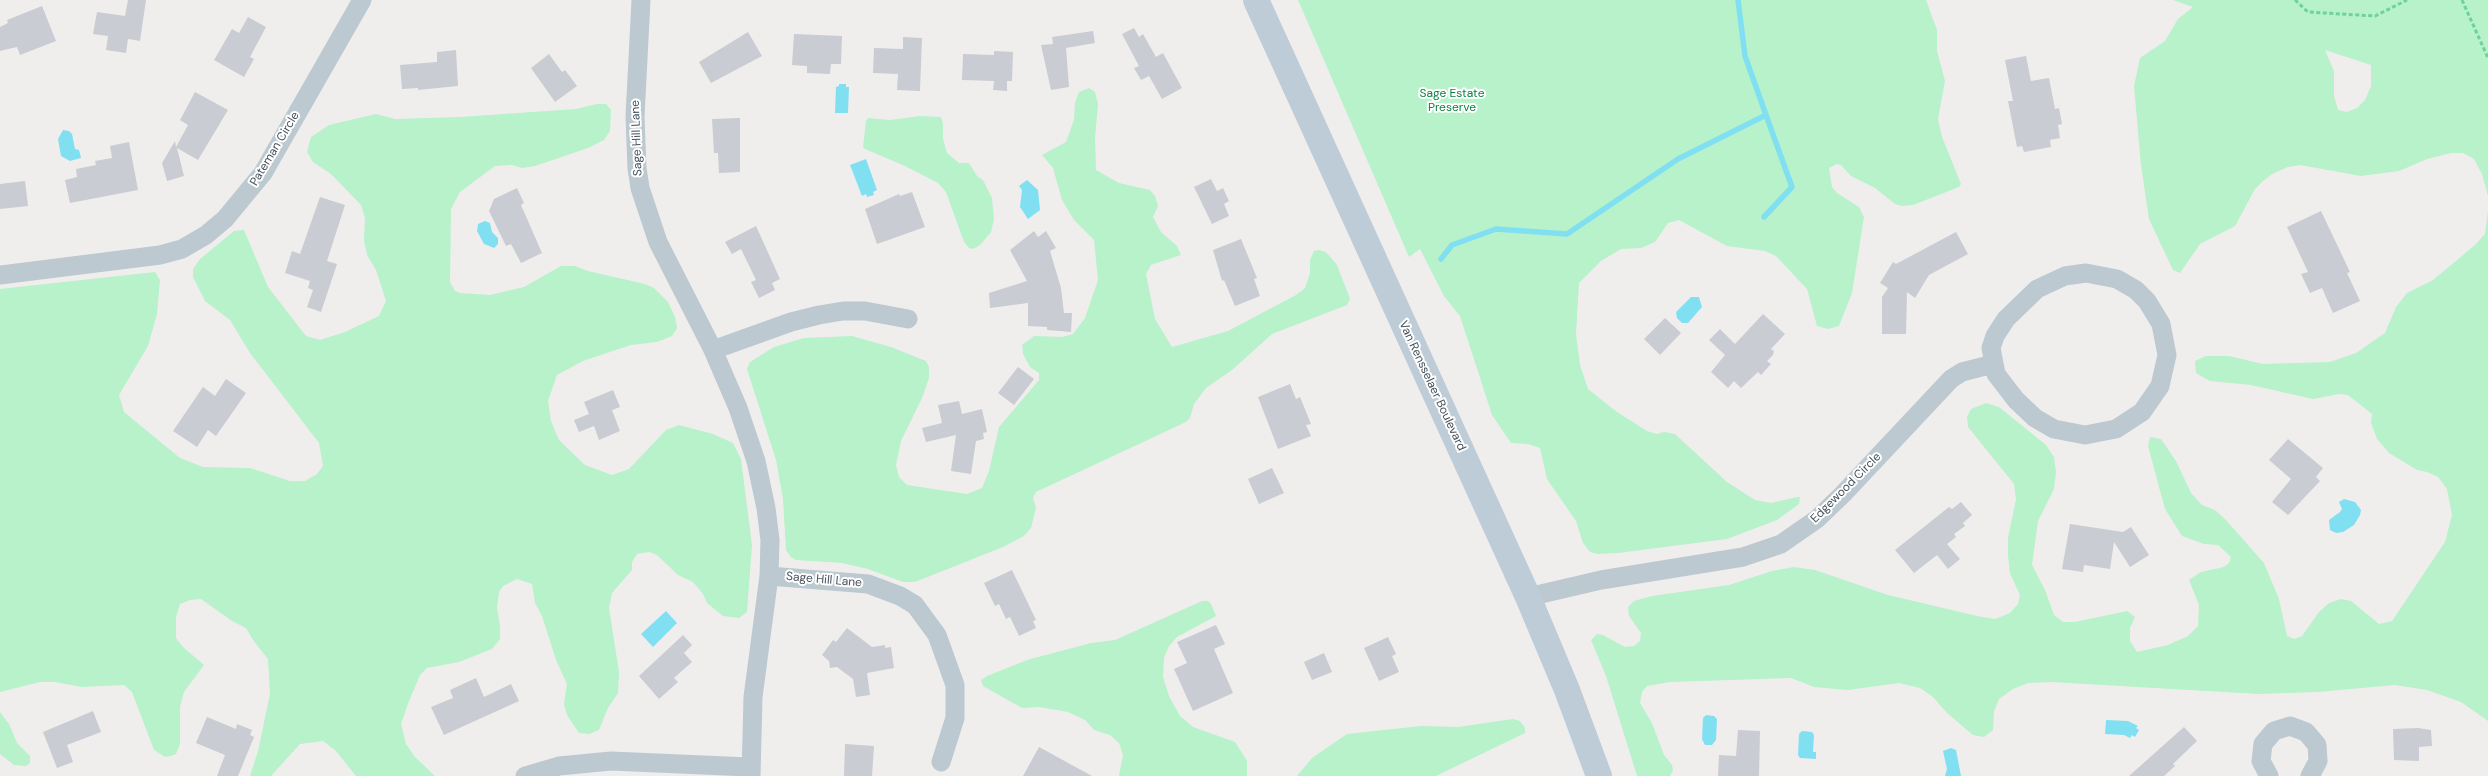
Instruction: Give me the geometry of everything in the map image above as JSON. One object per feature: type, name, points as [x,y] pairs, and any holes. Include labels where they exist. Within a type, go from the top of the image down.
[{"type":"main road","name":"Van Rensselaer Boulevard","points":[[1256,0],[1528,597],[1567,690],[1599,776]]},
{"type":"street","name":"Pateman Circle","points":[[0,275],[160,255],[182,248],[206,235],[238,205],[262,173],[362,0]]},
{"type":"street","name":"Sage Hill Lane","points":[[641,0],[635,117],[637,168],[640,188],[646,211],[662,251],[713,350],[738,408],[756,461],[768,526],[769,576],[757,654],[750,771]]},
{"type":"street","points":[[2076,274],[2107,276],[2136,290],[2156,314],[2166,344],[2164,376],[2150,404],[2125,425],[2095,434],[2064,432],[2035,418],[2008,391],[1996,374],[1993,364],[1992,343],[2006,319],[2029,296],[2046,284],[2076,274]]},
{"type":"street","points":[[713,350],[792,322],[842,311],[866,311],[908,319]]},
{"type":"street","name":"Edgewood Circle","points":[[1528,597],[1601,580],[1743,557],[1781,544],[1817,519],[1843,494],[1950,379],[1962,372],[1993,364]]},
{"type":"street","name":"Sage Hill Lane","points":[[769,576],[868,584],[900,596],[915,605],[937,635],[955,684],[955,718],[941,762]]},
{"type":"street","points":[[2269,776],[2261,761],[2263,744],[2274,731],[2290,726],[2306,732],[2317,745],[2318,762],[2310,776]]},
{"type":"street","points":[[525,776],[558,766],[611,761],[750,771]]},
{"type":"path","points":[[2295,0],[2308,12],[2375,16],[2408,0]]},
{"type":"path","points":[[2462,0],[2488,58]]},
{"type":"green space","name":"Sage Estate Preserve","points":[[1298,0],[1926,0],[1937,30],[1937,51],[1945,81],[1938,119],[1942,137],[1961,184],[1959,187],[1913,205],[1902,206],[1895,204],[1875,188],[1851,176],[1841,165],[1837,164],[1829,168],[1832,187],[1837,193],[1859,207],[1864,217],[1852,293],[1839,326],[1828,329],[1817,326],[1807,289],[1776,256],[1765,251],[1727,246],[1679,220],[1668,223],[1655,242],[1641,248],[1621,249],[1601,261],[1579,283],[1576,334],[1580,365],[1588,389],[1617,412],[1647,431],[1657,434],[1664,432],[1675,434],[1727,482],[1755,500],[1771,503],[1800,497],[1799,504],[1777,520],[1727,539],[1618,553],[1598,554],[1590,552],[1583,543],[1576,521],[1547,479],[1540,448],[1528,444],[1511,443],[1492,415],[1460,316],[1444,296],[1420,249],[1409,257]]},
{"type":"green space","points":[[2173,0],[2488,0],[2488,196],[2482,174],[2474,159],[2463,153],[2451,153],[2427,159],[2399,171],[2361,176],[2300,165],[2288,167],[2272,174],[2255,189],[2235,226],[2200,244],[2180,273],[2173,270],[2149,219],[2141,165],[2134,86],[2140,58],[2165,41],[2178,19],[2193,7]],"holes":[[[2325,50],[2371,65],[2371,86],[2365,100],[2357,108],[2347,112],[2338,110],[2334,96],[2334,71]]]},
{"type":"green space","points":[[1089,88],[1095,92],[1098,104],[1095,138],[1096,170],[1119,183],[1150,190],[1155,196],[1158,206],[1153,217],[1161,232],[1177,246],[1181,255],[1151,265],[1146,274],[1155,319],[1172,347],[1228,331],[1296,295],[1305,288],[1310,273],[1310,260],[1314,251],[1326,252],[1337,265],[1350,299],[1347,305],[1272,334],[1232,370],[1206,388],[1194,404],[1190,418],[1186,422],[1036,492],[1033,498],[1036,508],[1031,528],[1024,536],[1003,547],[915,582],[903,582],[868,569],[842,563],[796,560],[791,557],[786,550],[783,499],[776,460],[747,369],[750,362],[774,347],[804,338],[852,336],[891,347],[926,361],[929,367],[929,378],[922,398],[901,441],[896,465],[899,477],[907,485],[967,494],[982,488],[989,471],[999,427],[1039,380],[1039,373],[1030,367],[1023,354],[1022,345],[1034,336],[1062,337],[1073,334],[1085,318],[1098,280],[1094,240],[1074,220],[1062,200],[1053,168],[1042,155],[1066,142],[1074,120],[1075,103],[1079,92]]},
{"type":"green space","points":[[606,104],[611,110],[610,131],[604,140],[588,148],[535,166],[522,168],[512,165],[495,166],[460,192],[451,209],[450,282],[455,291],[460,293],[490,295],[524,287],[561,266],[575,266],[588,271],[645,284],[654,288],[668,302],[675,317],[677,328],[672,336],[657,342],[631,345],[583,361],[557,375],[548,401],[551,421],[559,440],[585,465],[612,475],[629,469],[666,430],[679,425],[713,434],[733,443],[741,459],[752,545],[747,612],[739,618],[723,616],[707,603],[703,594],[693,582],[678,575],[657,555],[649,552],[637,554],[632,562],[632,570],[612,593],[609,608],[619,672],[618,693],[608,708],[599,730],[589,734],[579,733],[567,715],[564,704],[567,684],[556,660],[542,616],[535,603],[532,584],[517,579],[503,586],[499,592],[497,608],[500,639],[492,649],[459,662],[427,668],[420,675],[409,701],[401,724],[406,744],[415,757],[435,776],[356,776],[336,751],[323,741],[300,744],[271,776],[250,776],[258,751],[270,694],[268,659],[246,628],[232,621],[201,599],[190,600],[180,604],[176,617],[176,638],[183,647],[204,665],[184,692],[180,707],[180,744],[176,754],[165,757],[154,750],[132,692],[124,685],[82,687],[55,682],[40,682],[0,692],[0,289],[155,272],[160,280],[157,314],[148,346],[119,395],[124,412],[180,458],[203,467],[250,468],[290,481],[305,481],[317,474],[323,466],[319,443],[250,353],[230,320],[205,301],[193,277],[193,269],[200,259],[234,231],[244,230],[268,287],[306,336],[320,340],[345,332],[379,316],[386,301],[376,270],[367,255],[364,240],[365,218],[361,205],[331,174],[313,162],[307,152],[311,137],[329,125],[376,114],[395,119],[460,117],[576,109]]},
{"type":"green space","points":[[920,116],[941,117],[943,139],[947,153],[959,163],[969,163],[977,176],[983,180],[992,198],[994,219],[991,232],[980,245],[973,249],[969,248],[964,242],[946,192],[938,183],[863,147],[868,118],[890,120]]},
{"type":"green space","points":[[2488,211],[2488,721],[2461,702],[2427,690],[2395,685],[2318,692],[2259,694],[2051,682],[2028,683],[2013,689],[1999,699],[1994,711],[1993,730],[1984,737],[1973,735],[1947,713],[1933,697],[1920,688],[1899,683],[1848,690],[1814,687],[1791,678],[1670,682],[1647,686],[1642,692],[1640,703],[1652,723],[1664,755],[1672,765],[1673,770],[1670,776],[1637,776],[1606,676],[1591,640],[1597,634],[1603,635],[1625,647],[1634,646],[1640,641],[1641,633],[1629,616],[1628,607],[1634,601],[1652,596],[1729,585],[1772,571],[1794,567],[1815,570],[1888,595],[1977,616],[1995,619],[2010,613],[2018,604],[2020,595],[2010,573],[2008,556],[2008,538],[2016,499],[2014,484],[1968,427],[1967,417],[1971,409],[1986,403],[1999,407],[2046,445],[2054,457],[2056,472],[2054,489],[2038,521],[2032,565],[2045,590],[2054,615],[2063,622],[2075,622],[2127,611],[2135,617],[2130,628],[2130,641],[2137,652],[2168,645],[2188,636],[2198,626],[2199,605],[2189,580],[2201,572],[2224,567],[2229,563],[2231,557],[2218,545],[2204,544],[2182,536],[2165,509],[2148,446],[2150,437],[2161,439],[2176,461],[2191,493],[2202,505],[2215,510],[2225,519],[2264,563],[2279,599],[2287,636],[2294,639],[2302,636],[2319,612],[2329,603],[2341,599],[2351,601],[2379,624],[2392,621],[2445,542],[2452,515],[2447,489],[2438,477],[2417,470],[2389,453],[2377,439],[2371,423],[2372,414],[2348,395],[2339,394],[2313,399],[2251,385],[2210,381],[2196,373],[2195,361],[2206,356],[2229,356],[2263,364],[2330,362],[2356,353],[2385,333],[2396,307],[2407,293],[2433,280],[2475,245],[2485,234]]},
{"type":"green space","points":[[1202,601],[1208,601],[1211,604],[1216,616],[1177,637],[1169,646],[1164,658],[1163,677],[1169,696],[1180,716],[1193,727],[1235,742],[1247,761],[1247,776],[1119,776],[1123,755],[1119,743],[1110,735],[1094,730],[1085,720],[1068,712],[1039,707],[1022,708],[983,686],[981,680],[987,676],[1027,660],[1091,643],[1115,640]]},
{"type":"green space","points":[[0,712],[9,724],[17,743],[30,756],[30,763],[26,766],[14,765],[0,754]]},
{"type":"green space","points":[[1513,719],[1520,721],[1525,728],[1525,733],[1436,776],[1297,776],[1312,758],[1347,734],[1421,726],[1458,727]]},
{"type":"water","points":[[839,84],[846,84],[846,87],[849,87],[848,113],[835,113],[836,87]]},
{"type":"water","points":[[63,130],[69,131],[72,134],[75,149],[79,150],[81,158],[70,161],[61,156],[58,139]]},
{"type":"water","points":[[866,159],[877,190],[873,192],[874,195],[867,197],[866,194],[862,196],[850,165]]},
{"type":"water","points":[[1027,180],[1038,190],[1040,210],[1028,219],[1020,207],[1022,190],[1019,186]]},
{"type":"water","points":[[485,221],[490,223],[492,232],[498,238],[498,244],[494,248],[484,244],[477,231],[478,224]]},
{"type":"water","points":[[1691,297],[1699,297],[1702,307],[1688,323],[1682,323],[1677,318],[1676,312]]},
{"type":"water","points":[[2344,499],[2355,502],[2361,510],[2360,515],[2354,525],[2343,532],[2336,533],[2330,530],[2329,520],[2340,512],[2342,509],[2339,502]]},
{"type":"water","points":[[666,611],[677,623],[653,647],[641,634]]},
{"type":"water","points":[[1706,715],[1714,716],[1717,719],[1716,740],[1712,745],[1705,745],[1702,739],[1703,718]]},
{"type":"water","points":[[2106,720],[2128,721],[2138,726],[2136,728],[2139,730],[2135,737],[2132,735],[2130,738],[2124,735],[2105,734]]},
{"type":"water","points":[[1802,731],[1812,732],[1814,735],[1813,752],[1816,752],[1816,759],[1800,758],[1798,755],[1799,734]]},
{"type":"water","points":[[1951,748],[1956,750],[1961,776],[1945,776],[1947,769],[1943,751]]},
{"type":"building","points":[[128,0],[146,0],[140,41],[128,39],[126,53],[106,50],[108,36],[93,34],[97,12],[125,16]]},
{"type":"building","points":[[42,6],[56,41],[20,55],[17,47],[0,51],[0,27],[8,23],[7,20]]},
{"type":"building","points":[[248,17],[266,27],[250,57],[254,59],[244,77],[214,60],[232,29],[239,33]]},
{"type":"building","points":[[1134,28],[1139,37],[1143,34],[1156,57],[1163,53],[1182,88],[1162,99],[1149,76],[1141,80],[1134,68],[1139,66],[1122,34]]},
{"type":"building","points":[[1093,31],[1095,43],[1066,48],[1069,87],[1051,90],[1041,45],[1053,44],[1052,37]]},
{"type":"building","points":[[748,32],[762,56],[711,83],[699,62]]},
{"type":"building","points":[[794,34],[842,36],[841,64],[831,64],[830,74],[807,73],[807,66],[792,65]]},
{"type":"building","points":[[903,37],[922,38],[920,91],[897,90],[898,74],[873,73],[874,48],[903,49]]},
{"type":"building","points":[[456,50],[458,86],[418,90],[418,88],[402,89],[400,65],[437,62],[437,52]]},
{"type":"building","points":[[994,51],[1013,52],[1012,81],[1007,81],[1007,91],[993,90],[994,81],[962,80],[963,54],[994,55]]},
{"type":"building","points":[[549,54],[562,72],[565,70],[577,86],[555,102],[531,68]]},
{"type":"building","points":[[2026,56],[2031,81],[2049,78],[2055,109],[2059,108],[2062,124],[2058,125],[2060,138],[2050,140],[2051,147],[2024,152],[2022,146],[2017,147],[2008,101],[2013,101],[2005,60]]},
{"type":"building","points":[[195,92],[228,110],[198,160],[177,148],[184,176],[167,181],[162,163],[175,141],[176,147],[188,125],[180,120]]},
{"type":"building","points":[[740,118],[740,172],[719,173],[718,153],[714,153],[712,119]]},
{"type":"building","points":[[129,142],[138,190],[70,203],[65,180],[77,177],[76,169],[96,165],[95,161],[112,158],[110,146]]},
{"type":"building","points":[[1211,179],[1217,191],[1223,188],[1229,201],[1224,204],[1229,216],[1212,224],[1194,187]]},
{"type":"building","points":[[25,181],[28,206],[0,209],[0,184]]},
{"type":"building","points":[[517,188],[524,203],[521,205],[542,253],[521,263],[511,244],[506,246],[489,211],[494,199]]},
{"type":"building","points":[[912,192],[925,227],[877,244],[865,209],[899,194],[900,196]]},
{"type":"building","points":[[320,197],[345,205],[327,261],[337,264],[321,312],[307,307],[313,290],[308,288],[310,281],[285,273],[292,251],[300,254]]},
{"type":"building","points":[[2321,211],[2350,272],[2347,273],[2360,301],[2333,313],[2322,288],[2310,293],[2301,274],[2308,272],[2287,227]]},
{"type":"building","points":[[756,226],[780,279],[772,283],[775,290],[759,298],[751,282],[756,280],[741,249],[732,254],[725,242]]},
{"type":"building","points":[[1034,231],[1038,237],[1046,231],[1056,248],[1050,251],[1061,288],[1064,313],[1072,313],[1071,332],[1047,330],[1047,327],[1028,326],[1028,303],[990,308],[989,293],[1027,281],[1010,250]]},
{"type":"building","points":[[1956,232],[1968,254],[1929,275],[1915,298],[1907,292],[1906,334],[1882,334],[1882,297],[1888,288],[1880,283],[1893,262],[1896,264]]},
{"type":"building","points":[[1241,239],[1257,278],[1254,279],[1260,296],[1235,306],[1224,280],[1222,281],[1213,250]]},
{"type":"building","points":[[1763,314],[1785,334],[1771,349],[1774,351],[1773,355],[1767,361],[1771,364],[1761,375],[1758,372],[1741,388],[1734,381],[1728,388],[1711,372],[1725,355],[1709,340],[1720,329],[1735,344]]},
{"type":"building","points":[[1665,318],[1681,333],[1660,355],[1644,339]]},
{"type":"building","points":[[1018,367],[1034,379],[1014,405],[998,393]]},
{"type":"building","points":[[226,379],[246,393],[216,436],[208,430],[197,447],[173,431],[203,387],[215,396]]},
{"type":"building","points":[[1290,384],[1296,399],[1300,397],[1311,424],[1306,425],[1311,436],[1278,449],[1258,397]]},
{"type":"building","points":[[613,390],[620,407],[612,410],[620,431],[599,440],[594,426],[579,432],[574,420],[589,414],[584,402]]},
{"type":"building","points":[[959,401],[962,414],[982,409],[987,432],[983,433],[984,439],[976,441],[971,474],[951,471],[956,435],[926,442],[922,428],[942,423],[938,405]]},
{"type":"building","points":[[2288,439],[2323,468],[2316,477],[2320,481],[2288,515],[2272,502],[2291,479],[2269,460]]},
{"type":"building","points":[[1272,468],[1284,493],[1259,504],[1248,479]]},
{"type":"building","points":[[1961,502],[1972,515],[1963,523],[1965,526],[1954,534],[1956,537],[1947,544],[1960,559],[1948,569],[1937,555],[1914,573],[1895,550],[1949,507],[1952,509]]},
{"type":"building","points":[[2070,524],[2123,532],[2131,527],[2149,555],[2130,567],[2114,542],[2110,569],[2084,565],[2083,572],[2062,569]]},
{"type":"building","points":[[1012,570],[1036,620],[1033,621],[1036,628],[1019,636],[1010,617],[1006,619],[999,604],[995,606],[984,583]]},
{"type":"building","points":[[1216,625],[1225,644],[1214,649],[1233,693],[1193,711],[1174,669],[1187,663],[1177,642]]},
{"type":"building","points":[[847,628],[872,647],[885,645],[885,648],[891,647],[894,668],[867,673],[870,695],[856,697],[853,679],[837,667],[830,668],[829,661],[822,655],[833,640],[836,642]]},
{"type":"building","points":[[683,635],[692,645],[684,653],[692,662],[674,678],[678,682],[659,699],[639,676]]},
{"type":"building","points":[[1388,637],[1396,654],[1392,656],[1399,672],[1379,681],[1364,648]]},
{"type":"building","points":[[1324,653],[1332,672],[1312,680],[1304,662]]},
{"type":"building","points":[[476,678],[484,697],[511,684],[519,701],[444,735],[431,707],[453,698],[450,690]]},
{"type":"building","points":[[93,711],[101,732],[67,745],[73,762],[57,768],[43,732]]},
{"type":"building","points":[[207,717],[236,729],[237,724],[252,730],[250,735],[254,737],[238,776],[217,776],[225,755],[196,743]]},
{"type":"building","points":[[2184,727],[2197,741],[2173,764],[2175,766],[2164,776],[2129,776]]},
{"type":"building","points":[[2418,728],[2431,730],[2432,746],[2419,747],[2419,761],[2394,760],[2393,729]]},
{"type":"building","points":[[1738,730],[1760,731],[1759,776],[1718,776],[1719,755],[1736,756]]},
{"type":"building","points":[[845,744],[874,746],[872,776],[844,776]]},
{"type":"building","points":[[1039,747],[1092,776],[1023,776]]},
{"type":"waterway","points":[[1441,259],[1452,245],[1496,229],[1567,234],[1678,159],[1766,115],[1745,56],[1738,0]]},
{"type":"waterway","points":[[1764,217],[1792,187],[1766,115]]}]
